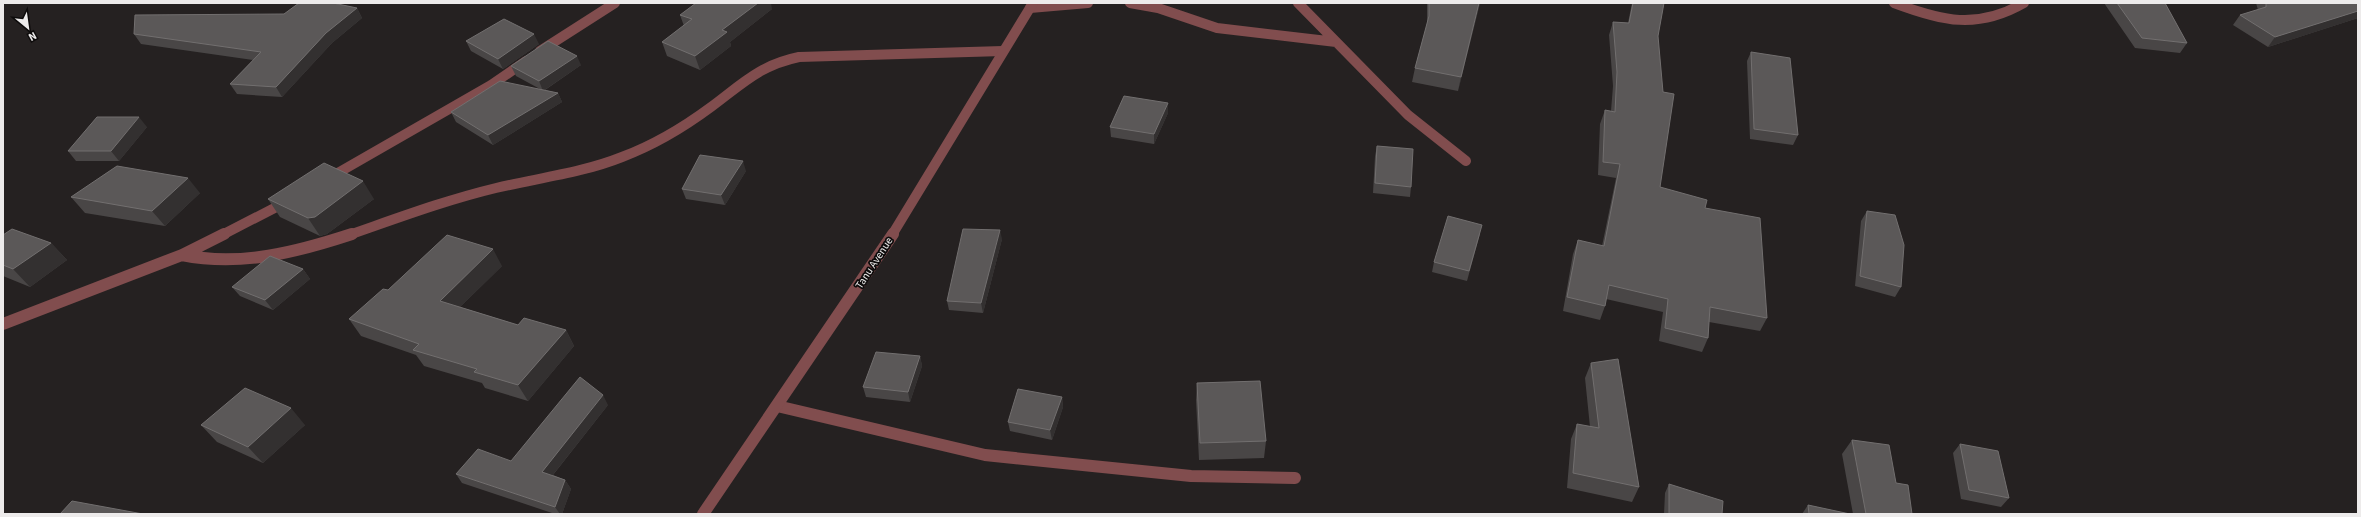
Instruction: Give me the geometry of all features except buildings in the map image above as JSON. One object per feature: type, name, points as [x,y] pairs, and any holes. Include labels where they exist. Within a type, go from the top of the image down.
[{"type":"street","points":[[320,183],[491,85],[562,36],[615,3]]},
{"type":"street","points":[[1032,5],[1088,3]]},
{"type":"street","points":[[1130,3],[1158,8],[1217,28],[1336,42]]},
{"type":"street","points":[[1298,3],[1408,115],[1466,160]]},
{"type":"street","points":[[1894,3],[1934,15],[1982,20],[2006,13],[2024,3]]},
{"type":"street","name":"Tanu Avenue","points":[[703,514],[903,219],[1032,5]]},
{"type":"street","points":[[182,255],[228,260],[275,255],[307,247],[422,208],[465,196],[592,168],[633,153],[662,138],[713,106],[745,78],[763,66],[781,60],[806,57],[1003,51]]},
{"type":"street","points":[[3,324],[182,255],[299,194]]},
{"type":"street","points":[[777,406],[985,455],[1191,476],[1295,478]]}]
